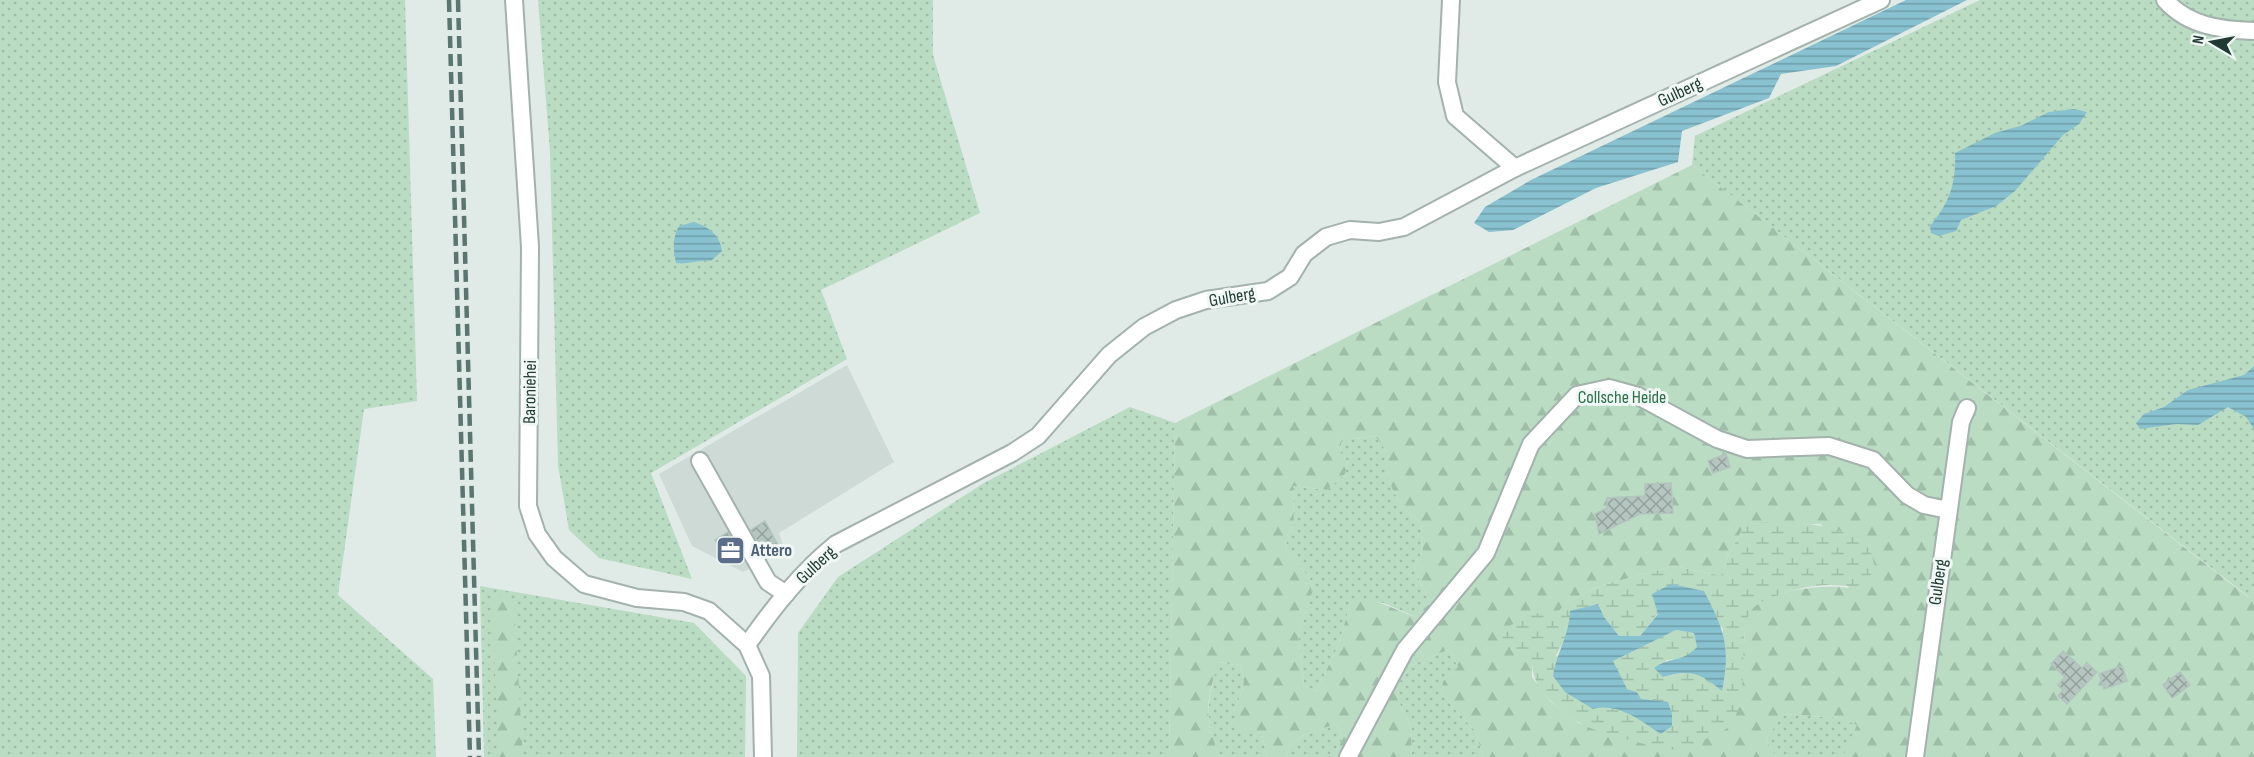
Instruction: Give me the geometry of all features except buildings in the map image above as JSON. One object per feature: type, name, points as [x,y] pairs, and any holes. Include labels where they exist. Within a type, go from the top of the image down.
[{"type":"street","name":"Baroniehei","points":[[514,0],[530,248],[528,506],[537,534],[554,558],[584,584],[614,594],[684,602],[709,611],[747,645]]},
{"type":"street","points":[[1451,0],[1447,82],[1455,116],[1515,168]]},
{"type":"street","name":"Gulberg","points":[[747,645],[786,594],[818,559],[836,544],[1012,453],[1038,436],[1109,355],[1144,327],[1176,310],[1206,300],[1268,291],[1290,278],[1304,254],[1326,237],[1350,230],[1379,232],[1404,227],[1515,168],[1881,0]]},
{"type":"street","points":[[2165,0],[2174,10],[2197,23],[2222,30],[2254,31]]},
{"type":"street","points":[[1348,757],[1405,650],[1486,553],[1531,444],[1577,395],[1609,388],[1638,396],[1718,439],[1747,448],[1829,446],[1873,460],[1907,495],[1924,505],[1948,510]]},
{"type":"street","name":"Gulberg","points":[[1915,757],[1961,422],[1967,408]]},
{"type":"street","points":[[700,461],[768,582],[786,594]]},
{"type":"street","points":[[747,645],[762,676],[763,757]]},
{"type":"shaded area","points":[[847,365],[894,462],[779,533],[785,551],[743,572],[692,546],[659,474]]},
{"type":"green space","points":[[0,0],[405,0],[417,401],[364,409],[338,595],[433,679],[436,757],[0,757]]},
{"type":"green space","points":[[538,0],[933,0],[933,55],[980,213],[821,290],[847,359],[651,473],[692,579],[599,558],[569,530],[558,465],[550,151]]},
{"type":"green space","points":[[1980,0],[2162,0],[2174,11],[2254,31],[2254,592],[2249,597],[1692,165],[1695,136]]},
{"type":"green space","points":[[2175,0],[2254,0],[2254,23],[2201,16]]},
{"type":"green space","name":"Collsche Heide","points":[[1692,165],[2248,597],[2254,592],[2254,757],[1843,757],[1857,725],[1841,718],[1783,714],[1766,740],[1776,757],[1483,757],[1476,732],[1441,693],[1443,681],[1458,667],[1449,649],[1412,665],[1393,690],[1411,727],[1412,757],[1328,757],[1338,748],[1343,738],[1336,724],[1306,734],[1290,745],[1286,757],[1267,757],[1262,734],[1241,734],[1233,712],[1241,695],[1243,684],[1240,666],[1219,662],[1208,710],[1211,731],[1220,757],[1169,757],[1175,423]],"holes":[[[1342,436],[1354,439],[1375,436],[1388,453],[1388,473],[1394,492],[1399,501],[1421,523],[1423,549],[1414,568],[1430,603],[1416,617],[1368,600],[1351,601],[1338,646],[1316,692],[1304,686],[1298,636],[1312,593],[1310,578],[1287,553],[1286,537],[1294,526],[1293,486],[1327,490],[1345,474],[1348,462],[1340,452]],[[1746,523],[1821,524],[1849,588],[1811,588],[1782,593],[1769,598],[1758,604],[1748,614],[1744,643],[1580,724],[1550,701],[1532,677],[1532,661],[1552,619],[1568,601],[1603,585],[1674,566],[1722,576],[1728,556]]]},
{"type":"green space","points":[[1130,407],[1175,423],[1169,757],[797,757],[798,633],[838,577],[984,483]]},
{"type":"green space","points":[[1342,435],[1354,439],[1375,436],[1388,453],[1388,473],[1394,492],[1399,501],[1421,523],[1423,549],[1414,568],[1430,603],[1416,617],[1384,603],[1351,601],[1338,646],[1316,692],[1304,686],[1298,636],[1312,593],[1310,578],[1287,553],[1286,537],[1294,526],[1293,486],[1327,490],[1345,474],[1348,462],[1340,452]]},
{"type":"green space","points":[[1746,523],[1810,524],[1839,531],[1869,545],[1875,567],[1865,586],[1812,586],[1780,594],[1755,606],[1748,616],[1745,630],[1743,682],[1736,714],[1726,729],[1696,744],[1674,750],[1660,748],[1606,734],[1580,723],[1544,694],[1535,679],[1532,661],[1504,643],[1501,631],[1533,612],[1552,618],[1568,601],[1603,585],[1674,566],[1722,576],[1728,556]],"holes":[[[1653,594],[1723,628],[1722,691],[1694,675],[1681,674],[1663,677],[1666,660],[1686,658],[1697,647],[1694,633],[1676,630],[1612,661],[1626,689],[1637,692],[1641,699],[1656,699],[1662,734],[1627,712],[1604,706],[1556,655],[1569,633],[1604,617],[1619,636],[1640,636],[1658,613]]]},
{"type":"green space","points":[[480,586],[694,623],[746,676],[745,757],[484,757]]},
{"type":"green space","points":[[501,596],[510,598],[514,607],[523,757],[499,757],[492,609],[493,598]]},
{"type":"green space","points":[[1449,649],[1458,667],[1443,681],[1441,693],[1476,732],[1483,757],[1412,757],[1411,727],[1393,690],[1412,665]]},
{"type":"green space","points":[[1218,662],[1240,666],[1243,684],[1241,695],[1233,712],[1262,734],[1267,757],[1220,757],[1211,730],[1208,710]]},
{"type":"green space","points":[[1782,714],[1841,718],[1858,725],[1843,757],[1776,757],[1766,740]]},
{"type":"green space","points":[[1336,724],[1343,738],[1338,748],[1328,757],[1286,757],[1290,745],[1306,734]]},
{"type":"water","points":[[1906,0],[1967,0],[1836,66],[1781,74],[1769,98],[1682,131],[1678,162],[1596,188],[1513,230],[1489,232],[1474,223],[1485,207],[1531,180]]},
{"type":"water","points":[[2074,109],[2087,112],[2079,124],[2063,135],[2015,191],[1996,206],[1961,220],[1956,231],[1939,236],[1931,233],[1930,226],[1947,201],[1953,183],[1955,153],[1995,133],[2020,126],[2049,112]]},
{"type":"water","points":[[694,222],[713,232],[719,240],[722,251],[711,261],[676,263],[675,235],[679,226]]},
{"type":"water","points":[[2254,366],[2254,429],[2246,417],[2228,407],[2198,425],[2176,424],[2140,429],[2136,423],[2144,414],[2164,407],[2188,390],[2244,375]]},
{"type":"water","points":[[1671,584],[1704,591],[1711,605],[1721,628],[1726,650],[1722,691],[1708,680],[1695,674],[1681,673],[1663,677],[1654,668],[1686,656],[1697,647],[1694,633],[1676,630],[1613,661],[1627,689],[1637,692],[1641,699],[1668,702],[1672,714],[1672,726],[1661,734],[1620,710],[1593,709],[1565,692],[1553,676],[1570,611],[1598,604],[1604,617],[1619,636],[1640,636],[1658,614],[1652,594]]},
{"type":"railway","points":[[449,0],[470,757]]},
{"type":"railway","points":[[458,0],[479,757]]},
{"type":"place","name":"Attero","points":[[730,550]]}]
